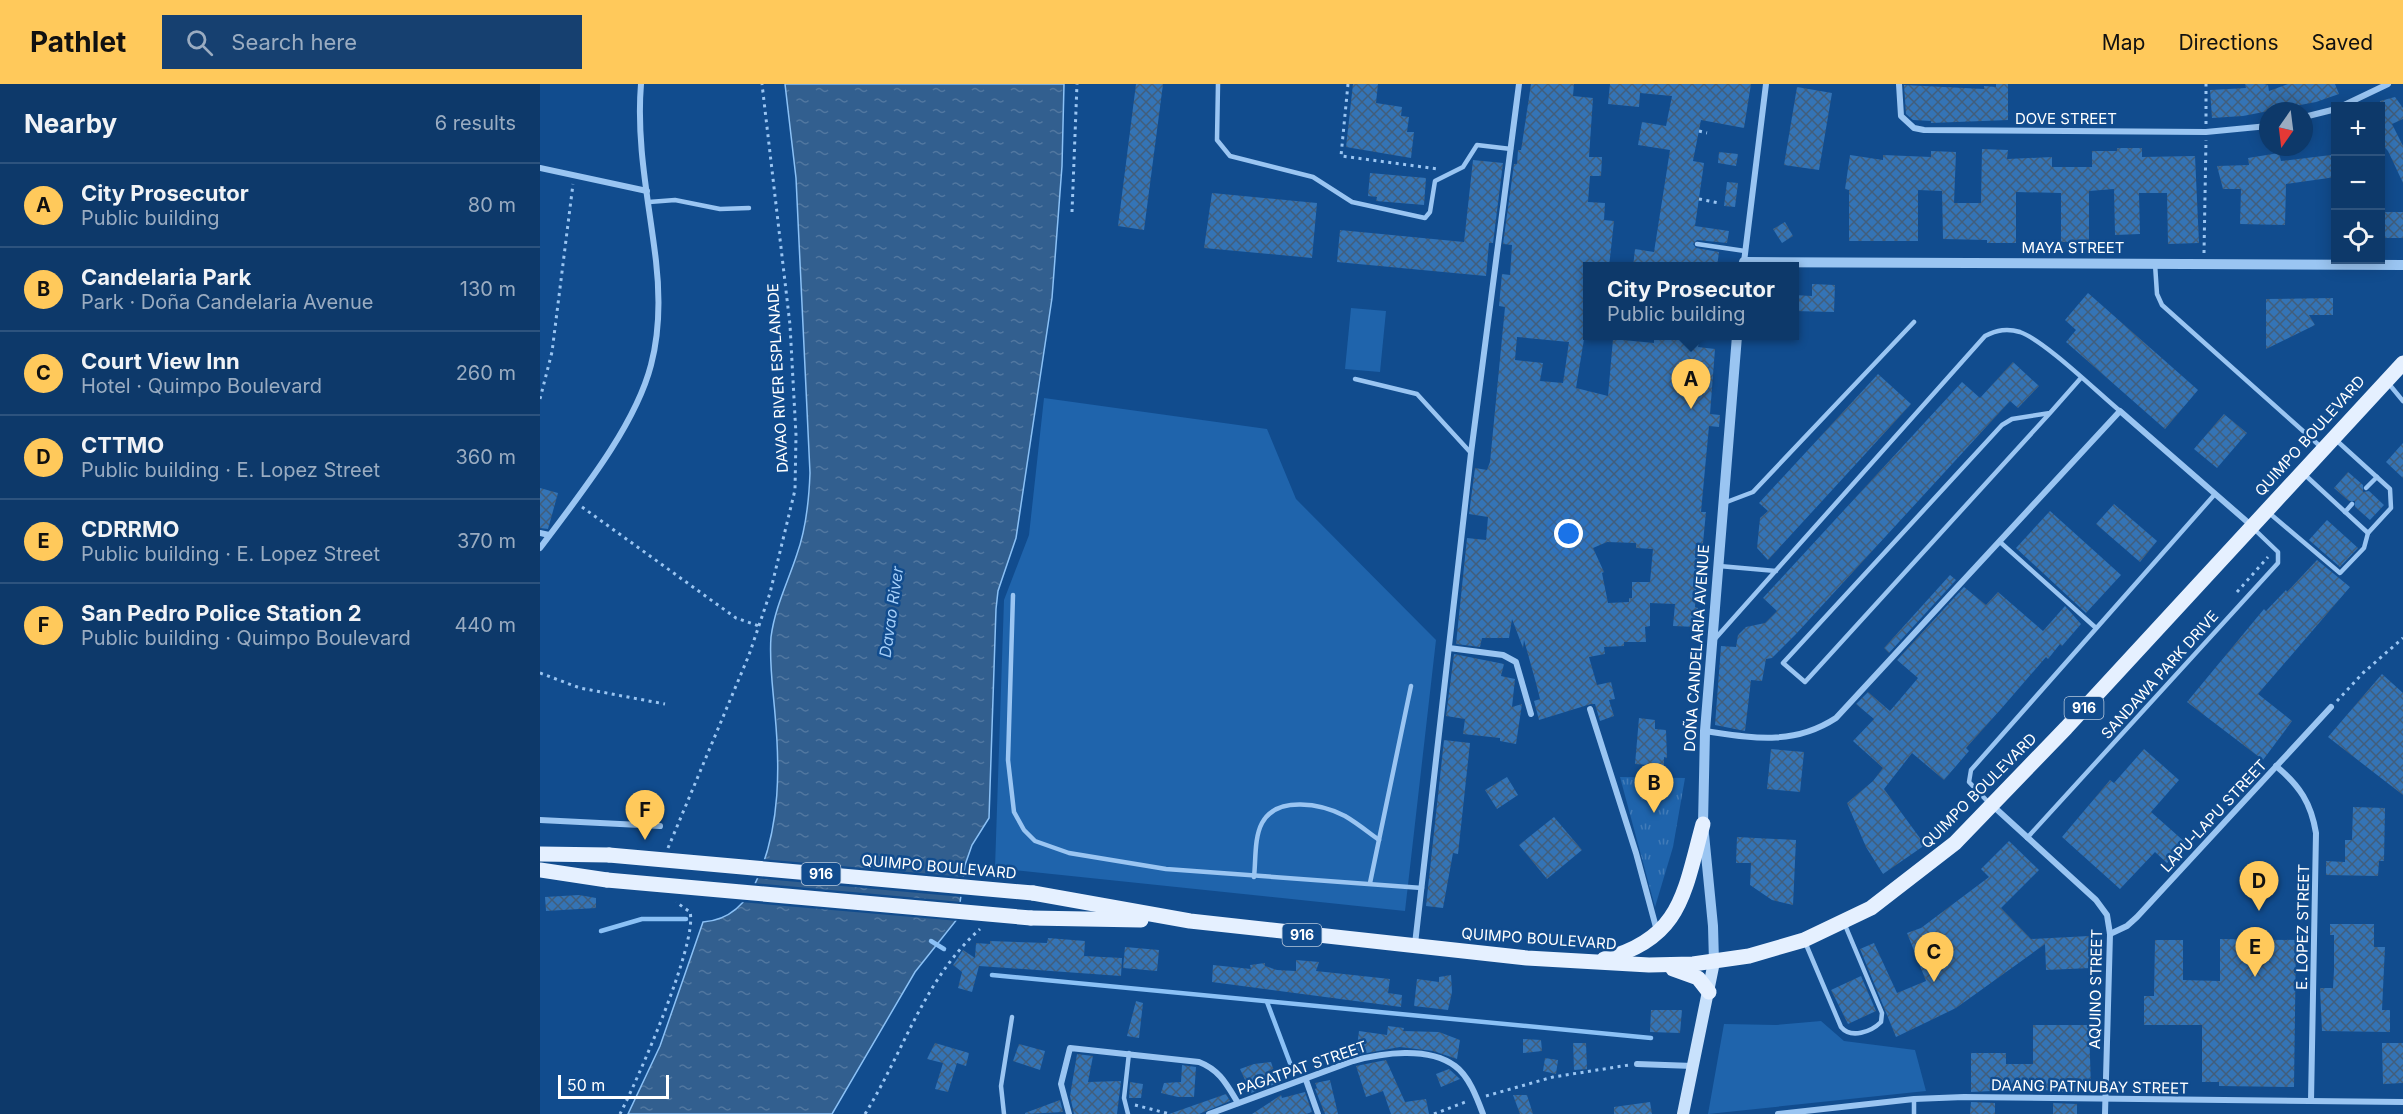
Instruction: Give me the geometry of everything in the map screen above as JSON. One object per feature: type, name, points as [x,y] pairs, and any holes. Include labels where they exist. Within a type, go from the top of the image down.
[{"type":"main road","name":"QUIMPO BOULEVARD","points":[[540,854],[609,855],[1033,893],[1190,921],[1527,958],[1649,965],[1714,962],[1763,953],[1804,940],[1844,923],[1871,908],[1932,863],[1992,806],[2403,363]]},
{"type":"main road","points":[[1592,962],[1640,947],[1658,934],[1680,901],[1703,824]]},
{"type":"main road","name":"QUIMPO BOULEVARD","points":[[540,870],[607,880],[1030,918],[1190,921]]},
{"type":"main road","points":[[1683,1114],[1714,962]]},
{"type":"main road","points":[[1649,965],[1691,974],[1701,980],[1709,992]]},
{"type":"street","points":[[540,548],[618,437],[640,396],[651,367],[658,332],[659,299],[649,202],[639,142],[641,84]]},
{"type":"street","points":[[1415,947],[1471,453],[1519,84]]},
{"type":"street","points":[[1744,260],[1766,84]]},
{"type":"street","name":"DOVE STREET","points":[[1899,84],[1901,116],[1914,128],[1924,130],[2206,132],[2259,127]]},
{"type":"street","points":[[2350,102],[2388,84]]},
{"type":"street","points":[[2313,115],[2331,110]]},
{"type":"street","points":[[540,168],[647,191]]},
{"type":"street","name":"MAYA STREET","points":[[1744,260],[2403,265]]},
{"type":"street","name":"DOÑA CANDELARIA AVENUE","points":[[1714,962],[1714,937],[1703,824],[1705,730],[1737,340]]},
{"type":"street","points":[[1705,730],[1778,738],[1809,734],[1822,727],[1847,707],[2120,411],[2252,526]]},
{"type":"street","points":[[540,532],[549,535]]},
{"type":"street","points":[[1449,648],[1503,655],[1516,662],[1531,714]]},
{"type":"street","name":"LAPU-LAPU STREET","points":[[2110,934],[2127,926],[2138,917],[2331,707]]},
{"type":"street","points":[[1590,709],[1630,833],[1658,934]]},
{"type":"street","name":"E. LOPEZ STREET","points":[[2276,766],[2302,792],[2313,811],[2316,833],[2311,1101]]},
{"type":"street","name":"AQUINO STREET","points":[[1992,806],[2102,907],[2107,915],[2110,934],[2105,1114]]},
{"type":"street","points":[[540,820],[660,826]]},
{"type":"street","points":[[1069,1114],[1061,1084],[1070,1048],[1185,1059],[1213,1067],[1221,1074],[1238,1103]]},
{"type":"street","name":"PAGATPAT STREET","points":[[1209,1114],[1377,1055],[1415,1054],[1446,1061],[1455,1066],[1477,1098],[1483,1114]]},
{"type":"street","points":[[1637,1064],[1693,1066]]},
{"type":"street","points":[[1306,1080],[1318,1114]]},
{"type":"street","name":"DAANG PATNUBAY STREET","points":[[1778,1114],[1914,1099],[2106,1098],[2403,1102]]},
{"type":"lane","points":[[1218,84],[1217,140],[1230,156],[1312,177],[1352,202],[1425,218],[1430,212],[1435,181],[1463,167],[1477,145],[1511,149]]},
{"type":"lane","points":[[649,202],[675,200],[720,209],[749,208]]},
{"type":"lane","points":[[1697,244],[1744,260]]},
{"type":"lane","points":[[2155,264],[2157,294],[2162,305],[2328,443],[2377,477],[2390,489],[2391,508],[2368,533],[2364,548],[2340,573],[2266,510]]},
{"type":"lane","points":[[1724,503],[1753,492],[1914,322]]},
{"type":"lane","points":[[1712,642],[1985,336],[1996,330],[2022,333],[2120,411]]},
{"type":"lane","points":[[1355,379],[1417,394],[1471,453]]},
{"type":"lane","points":[[2050,413],[2012,419],[2002,425],[1783,663],[1805,682],[2050,413],[2080,379]]},
{"type":"lane","points":[[2385,380],[2403,401]]},
{"type":"lane","points":[[2302,472],[2368,533]]},
{"type":"lane","points":[[2366,488],[2377,477]]},
{"type":"lane","points":[[1992,806],[1973,788],[1970,782],[1971,770],[2215,494]]},
{"type":"lane","points":[[2345,512],[2352,504]]},
{"type":"lane","name":"SANDAWA PARK DRIVE","points":[[2027,838],[2278,563],[2278,552],[2252,526]]},
{"type":"lane","points":[[2000,542],[2096,628]]},
{"type":"lane","points":[[1718,566],[1776,571]]},
{"type":"lane","points":[[1013,596],[1008,760],[1014,812],[1024,830],[1035,841],[1069,853],[1166,869],[1422,888]]},
{"type":"lane","points":[[1370,883],[1411,686]]},
{"type":"lane","points":[[1254,877],[1261,824],[1269,811],[1280,806],[1319,807],[1344,815],[1379,840]]},
{"type":"lane","points":[[1804,940],[1841,1027],[1849,1034],[1871,1029],[1881,1022],[1882,1013],[1844,923]]},
{"type":"lane","points":[[1004,1114],[1001,1086],[1012,1017]]},
{"type":"lane","points":[[1128,1114],[1124,1102],[1129,1053]]},
{"type":"lane","points":[[1914,1099],[1914,1114]]},
{"type":"path","name":"DAVAO RIVER ESPLANADE","points":[[674,830],[728,707],[759,626],[788,528],[796,471],[787,290],[762,84]]},
{"type":"path","points":[[1072,212],[1077,84]]},
{"type":"path","points":[[1347,84],[1341,156],[1455,170]]},
{"type":"path","points":[[2204,264],[2206,84]]},
{"type":"path","points":[[1699,132],[1707,133]]},
{"type":"path","points":[[540,399],[552,352],[574,177]]},
{"type":"path","points":[[1699,200],[1719,202]]},
{"type":"path","points":[[574,501],[736,618],[759,626]]},
{"type":"path","points":[[2331,707],[2363,673],[2403,638]]},
{"type":"path","points":[[540,673],[580,688],[665,704]]},
{"type":"path","points":[[620,1114],[660,1024],[690,931],[692,918],[687,908],[666,900]]},
{"type":"path","points":[[865,1114],[944,968],[957,951],[980,929]]},
{"type":"path","points":[[1434,1114],[1477,1098],[1553,1077],[1637,1064]]},
{"type":"path","points":[[1124,1102],[1170,1114]]},
{"type":"green space","points":[[1351,308],[1386,311],[1380,372],[1345,369]]},
{"type":"green space","points":[[1044,398],[1267,429],[1296,499],[1436,640],[1405,911],[995,868],[1004,600],[1029,535]]},
{"type":"green space","points":[[1620,777],[1685,778],[1673,847],[1655,907]]},
{"type":"green space","points":[[1821,1021],[1844,1041],[1915,1050],[1926,1091],[1708,1114],[1724,1024],[1776,1025]]},
{"type":"water","name":"Davao River","points":[[785,84],[1064,84],[1062,166],[1052,298],[1016,538],[998,591],[996,609],[989,818],[972,845],[965,865],[958,918],[915,972],[832,1114],[628,1114],[660,1046],[703,922],[731,913],[750,893],[766,856],[775,816],[778,755],[771,637],[779,605],[803,535],[810,473],[796,178]]},
{"type":"pier","points":[[762,859],[965,877],[963,897],[755,878]]},
{"type":"pier","points":[[753,883],[962,902],[961,919],[959,921],[740,902]]},
{"type":"building","points":[[1136,84],[1163,84],[1144,230],[1118,226]]},
{"type":"building","points":[[1353,84],[1378,84],[1376,103],[1402,107],[1401,116],[1409,117],[1407,132],[1414,132],[1411,158],[1346,147]]},
{"type":"building","points":[[1531,84],[1574,84],[1573,96],[1593,98],[1589,157],[1602,157],[1601,176],[1590,176],[1588,202],[1605,203],[1604,220],[1614,221],[1610,262],[1583,262],[1584,340],[1576,388],[1608,396],[1613,340],[1654,343],[1654,340],[1699,340],[1698,347],[1715,349],[1710,414],[1720,415],[1719,427],[1709,426],[1701,512],[1706,512],[1702,553],[1699,553],[1695,607],[1698,608],[1696,627],[1673,626],[1675,604],[1650,603],[1650,626],[1645,627],[1646,642],[1624,642],[1624,646],[1604,647],[1605,654],[1589,657],[1597,685],[1611,682],[1615,699],[1609,700],[1614,716],[1600,721],[1595,704],[1539,720],[1534,701],[1540,699],[1536,683],[1524,640],[1523,648],[1512,619],[1509,638],[1482,638],[1480,647],[1456,644],[1467,538],[1486,540],[1488,517],[1469,514],[1475,468],[1487,470],[1490,462],[1505,307],[1499,306],[1502,274],[1510,275],[1512,245],[1503,244],[1514,164],[1517,164],[1518,150],[1521,150]],"holes":[[[1517,337],[1569,342],[1563,383],[1540,381],[1543,363],[1515,360]],[[1607,542],[1636,543],[1636,548],[1653,549],[1650,582],[1632,582],[1632,598],[1629,598],[1629,602],[1608,603],[1602,573],[1604,572],[1593,548]]]},
{"type":"building","points":[[1610,84],[1751,84],[1744,128],[1701,120],[1693,161],[1704,163],[1695,226],[1729,231],[1727,243],[1697,240],[1693,244],[1696,248],[1719,252],[1718,262],[1634,262],[1635,249],[1654,252],[1670,150],[1638,145],[1642,122],[1666,126],[1672,96],[1640,93],[1639,107],[1608,104]]},
{"type":"building","points":[[1996,84],[2008,84],[2008,120],[1931,123],[1931,121],[1913,120],[1906,114],[1904,85],[1984,89],[1984,86],[1996,87]]},
{"type":"building","points":[[2245,84],[2268,85],[2269,91],[2288,84],[2335,84],[2339,94],[2313,103],[2259,102],[2259,113],[2212,118],[2210,90],[2246,88]]},
{"type":"building","points":[[1797,87],[1832,93],[1819,170],[1784,165]]},
{"type":"building","points":[[2395,97],[2403,108],[2403,119],[2392,124],[2403,146],[2403,183],[2385,148],[2385,102],[2380,101]]},
{"type":"building","points":[[2117,148],[2142,148],[2142,157],[2195,156],[2199,243],[2168,244],[2167,193],[2139,193],[2140,234],[2115,235],[2114,189],[2089,191],[2089,242],[2061,242],[2061,193],[2016,192],[2016,243],[1943,239],[1942,191],[1918,190],[1918,241],[1849,241],[1849,190],[1845,189],[1850,155],[1883,160],[1883,155],[1931,157],[1931,151],[1956,152],[1954,203],[1981,203],[1982,149],[2008,150],[2007,159],[2052,157],[2052,167],[2092,167],[2092,151],[2117,151]]},
{"type":"building","points":[[1719,152],[1738,154],[1736,166],[1718,163]]},
{"type":"building","points":[[2331,155],[2331,178],[2286,184],[2285,225],[2240,224],[2241,189],[2223,189],[2217,166],[2249,165],[2248,158],[2280,156],[2281,161]]},
{"type":"building","points":[[1473,160],[1503,163],[1493,243],[1489,243],[1486,276],[1337,262],[1340,230],[1464,242]]},
{"type":"building","points":[[1370,173],[1426,178],[1424,205],[1376,201],[1377,197],[1368,196]]},
{"type":"building","points":[[1727,182],[1738,183],[1735,207],[1724,206]]},
{"type":"building","points":[[1212,193],[1317,203],[1312,258],[1204,248]]},
{"type":"building","points":[[2385,212],[2403,212],[2403,238],[2385,238]]},
{"type":"building","points":[[1785,222],[1793,236],[1782,243],[1773,229]]},
{"type":"building","points":[[1812,284],[1835,285],[1834,312],[1799,311],[1799,295],[1812,296]]},
{"type":"building","points":[[2088,293],[2198,390],[2165,429],[2066,342],[2076,330],[2065,320]]},
{"type":"building","points":[[2333,298],[2333,315],[2309,315],[2315,325],[2266,349],[2266,299]]},
{"type":"building","points":[[2013,362],[2039,386],[2018,408],[2010,401],[1796,634],[1772,658],[1766,659],[1762,681],[1751,680],[1745,731],[1715,725],[1721,646],[1736,647],[1738,635],[1746,627],[1765,623],[1777,611],[1763,598],[1962,382],[1980,398]]},
{"type":"building","points":[[1878,374],[1911,404],[1768,560],[1757,548],[1760,518],[1768,511],[1759,503]]},
{"type":"building","points":[[2224,414],[2247,433],[2217,468],[2194,449]]},
{"type":"building","points":[[2403,443],[2403,478],[2386,462]]},
{"type":"building","points":[[2348,472],[2363,485],[2363,492],[2369,491],[2384,505],[2370,520],[2355,507],[2355,501],[2349,501],[2334,488]]},
{"type":"building","points":[[540,488],[558,493],[548,529],[540,528]]},
{"type":"building","points":[[2114,504],[2157,541],[2140,562],[2096,524]]},
{"type":"building","points":[[2050,511],[2121,575],[2086,613],[2016,548]]},
{"type":"building","points":[[2327,520],[2358,548],[2340,567],[2309,540]]},
{"type":"building","points":[[2317,560],[2350,587],[2258,694],[2292,721],[2263,760],[2187,702],[2264,609],[2266,611],[2286,590],[2287,592]]},
{"type":"building","points":[[1950,575],[1956,580],[1889,653],[1884,648]]},
{"type":"building","points":[[1964,587],[1986,605],[1998,592],[2043,631],[2065,606],[2081,624],[2062,646],[2060,644],[2048,659],[2046,657],[1966,748],[1969,751],[1944,780],[1912,753],[1884,789],[1925,845],[1883,874],[1866,847],[1847,803],[1873,781],[1883,768],[1853,741],[1874,719],[1856,704],[1868,692],[1890,711],[1918,678],[1897,660]]},
{"type":"building","points":[[1454,654],[1504,664],[1501,676],[1515,679],[1512,707],[1522,704],[1516,744],[1500,741],[1500,738],[1463,734],[1465,719],[1446,716]]},
{"type":"building","points":[[2382,674],[2403,693],[2403,795],[2328,737]]},
{"type":"building","points":[[1639,718],[1655,720],[1655,729],[1666,730],[1667,758],[1664,757],[1664,766],[1635,764]]},
{"type":"building","points":[[1444,740],[1470,743],[1458,854],[1453,853],[1443,908],[1426,906]]},
{"type":"building","points":[[1771,749],[1804,752],[1800,792],[1767,789]]},
{"type":"building","points":[[2144,749],[2179,780],[2151,812],[2186,843],[2167,863],[2155,852],[2120,889],[2062,837],[2110,780],[2114,783]]},
{"type":"building","points":[[1507,777],[1518,795],[1497,809],[1485,790]]},
{"type":"building","points":[[2353,807],[2385,808],[2384,861],[2379,861],[2378,876],[2326,875],[2326,861],[2345,862],[2345,840],[2352,840]]},
{"type":"building","points":[[1554,817],[1582,850],[1547,879],[1519,845]]},
{"type":"building","points":[[1737,837],[1796,840],[1793,905],[1772,900],[1750,885],[1751,863],[1736,863]]},
{"type":"building","points":[[2009,841],[2039,870],[2001,908],[2031,939],[2089,936],[2091,968],[2046,970],[2045,944],[1956,1008],[1896,1037],[1860,949],[1874,943],[1897,993],[1926,981],[1907,933],[1921,928],[1989,877],[1981,869]]},
{"type":"building","points":[[579,895],[596,898],[596,908],[546,911],[545,897]]},
{"type":"building","points":[[2330,924],[2374,924],[2374,947],[2385,947],[2382,1010],[2390,1010],[2390,1032],[2322,1031],[2320,988],[2333,988],[2334,935],[2330,935]]},
{"type":"building","points":[[1048,938],[1085,941],[1084,956],[1122,958],[1121,976],[979,966],[972,992],[958,988],[962,972],[953,965],[963,950],[975,958],[976,943],[990,944],[990,941],[1047,943]]},
{"type":"building","points":[[2220,939],[2296,940],[2294,1087],[2219,1086],[2219,1082],[2202,1082],[2202,1025],[2144,1025],[2144,996],[2154,996],[2155,940],[2183,940],[2183,980],[2220,981]]},
{"type":"building","points":[[1125,947],[1159,950],[1157,971],[1123,968]]},
{"type":"building","points":[[1296,960],[1319,962],[1316,971],[1390,979],[1388,993],[1402,995],[1401,1007],[1212,982],[1213,965],[1251,969],[1250,965],[1265,963],[1265,966],[1277,970],[1296,971]]},
{"type":"building","points":[[1451,975],[1452,992],[1448,1010],[1414,1006],[1417,979],[1439,982],[1439,977]]},
{"type":"building","points":[[1861,976],[1876,1011],[1848,1024],[1831,990]]},
{"type":"building","points":[[1136,1001],[1143,1003],[1139,1038],[1127,1036]]},
{"type":"building","points":[[1651,1010],[1682,1010],[1680,1033],[1650,1032]]},
{"type":"building","points":[[2033,1025],[2089,1025],[2091,1089],[2077,1089],[2077,1093],[2033,1089],[1971,1092],[1971,1053],[2006,1053],[2006,1064],[2033,1064]]},
{"type":"building","points":[[1388,1026],[1404,1028],[1403,1031],[1439,1032],[1460,1040],[1457,1059],[1433,1051],[1400,1047],[1356,1055],[1359,1031],[1387,1035]]},
{"type":"building","points":[[1523,1039],[1541,1040],[1542,1051],[1523,1053]]},
{"type":"building","points":[[935,1043],[969,1053],[966,1066],[957,1063],[948,1092],[935,1089],[943,1063],[927,1059]]},
{"type":"building","points":[[1573,1043],[1586,1043],[1587,1069],[1574,1070]]},
{"type":"building","points":[[2382,1043],[2403,1043],[2403,1083],[2383,1084]]},
{"type":"building","points":[[1019,1044],[1045,1051],[1040,1070],[1013,1061]]},
{"type":"building","points":[[1077,1054],[1093,1056],[1088,1082],[1121,1081],[1117,1114],[1074,1114],[1070,1096]]},
{"type":"building","points":[[1545,1058],[1558,1060],[1556,1074],[1543,1071]]},
{"type":"building","points":[[1386,1060],[1405,1102],[1426,1099],[1429,1114],[1391,1114],[1383,1091],[1366,1097],[1356,1066]]},
{"type":"building","points":[[1271,1062],[1278,1083],[1251,1093],[1240,1069]]},
{"type":"building","points":[[1182,1065],[1196,1067],[1194,1097],[1178,1097],[1161,1093],[1164,1083],[1181,1082]]},
{"type":"building","points":[[1449,1069],[1460,1079],[1441,1087],[1436,1074]]},
{"type":"building","points":[[1330,1080],[1338,1114],[1325,1114],[1315,1089],[1317,1088],[1315,1083]]},
{"type":"building","points":[[1130,1082],[1143,1084],[1141,1098],[1129,1098]]},
{"type":"building","points":[[1305,1092],[1312,1112],[1252,1114],[1281,1095],[1282,1098]]},
{"type":"building","points":[[1226,1094],[1230,1101],[1199,1114],[1169,1114]]},
{"type":"building","points":[[1513,1095],[1527,1095],[1533,1114],[1520,1114]]},
{"type":"building","points":[[1060,1100],[1063,1112],[1025,1114],[1025,1113]]},
{"type":"building","points":[[1650,1102],[1652,1114],[1614,1114],[1614,1107]]},
{"type":"building","points":[[1971,1102],[1995,1103],[1995,1114],[1970,1114]]},
{"type":"building","points":[[2053,1103],[2077,1104],[2077,1114],[2053,1114]]},
{"type":"waterway","points":[[601,931],[642,919],[686,919]]},
{"type":"waterway","points":[[931,941],[944,949]]},
{"type":"waterway","points":[[992,975],[1651,1038]]},
{"type":"waterway","points":[[1267,1002],[1290,1063]]},
{"type":"place","name":"City Prosecutor","points":[[1691,409]]},
{"type":"place","name":"Candelaria Park","points":[[1654,813]]},
{"type":"place","name":"San Pedro Police Station 2","points":[[645,840]]},
{"type":"place","name":"CTTMO","points":[[2259,911]]},
{"type":"place","name":"CDRRMO","points":[[2255,977]]},
{"type":"place","name":"Court View Inn","points":[[1934,982]]}]
